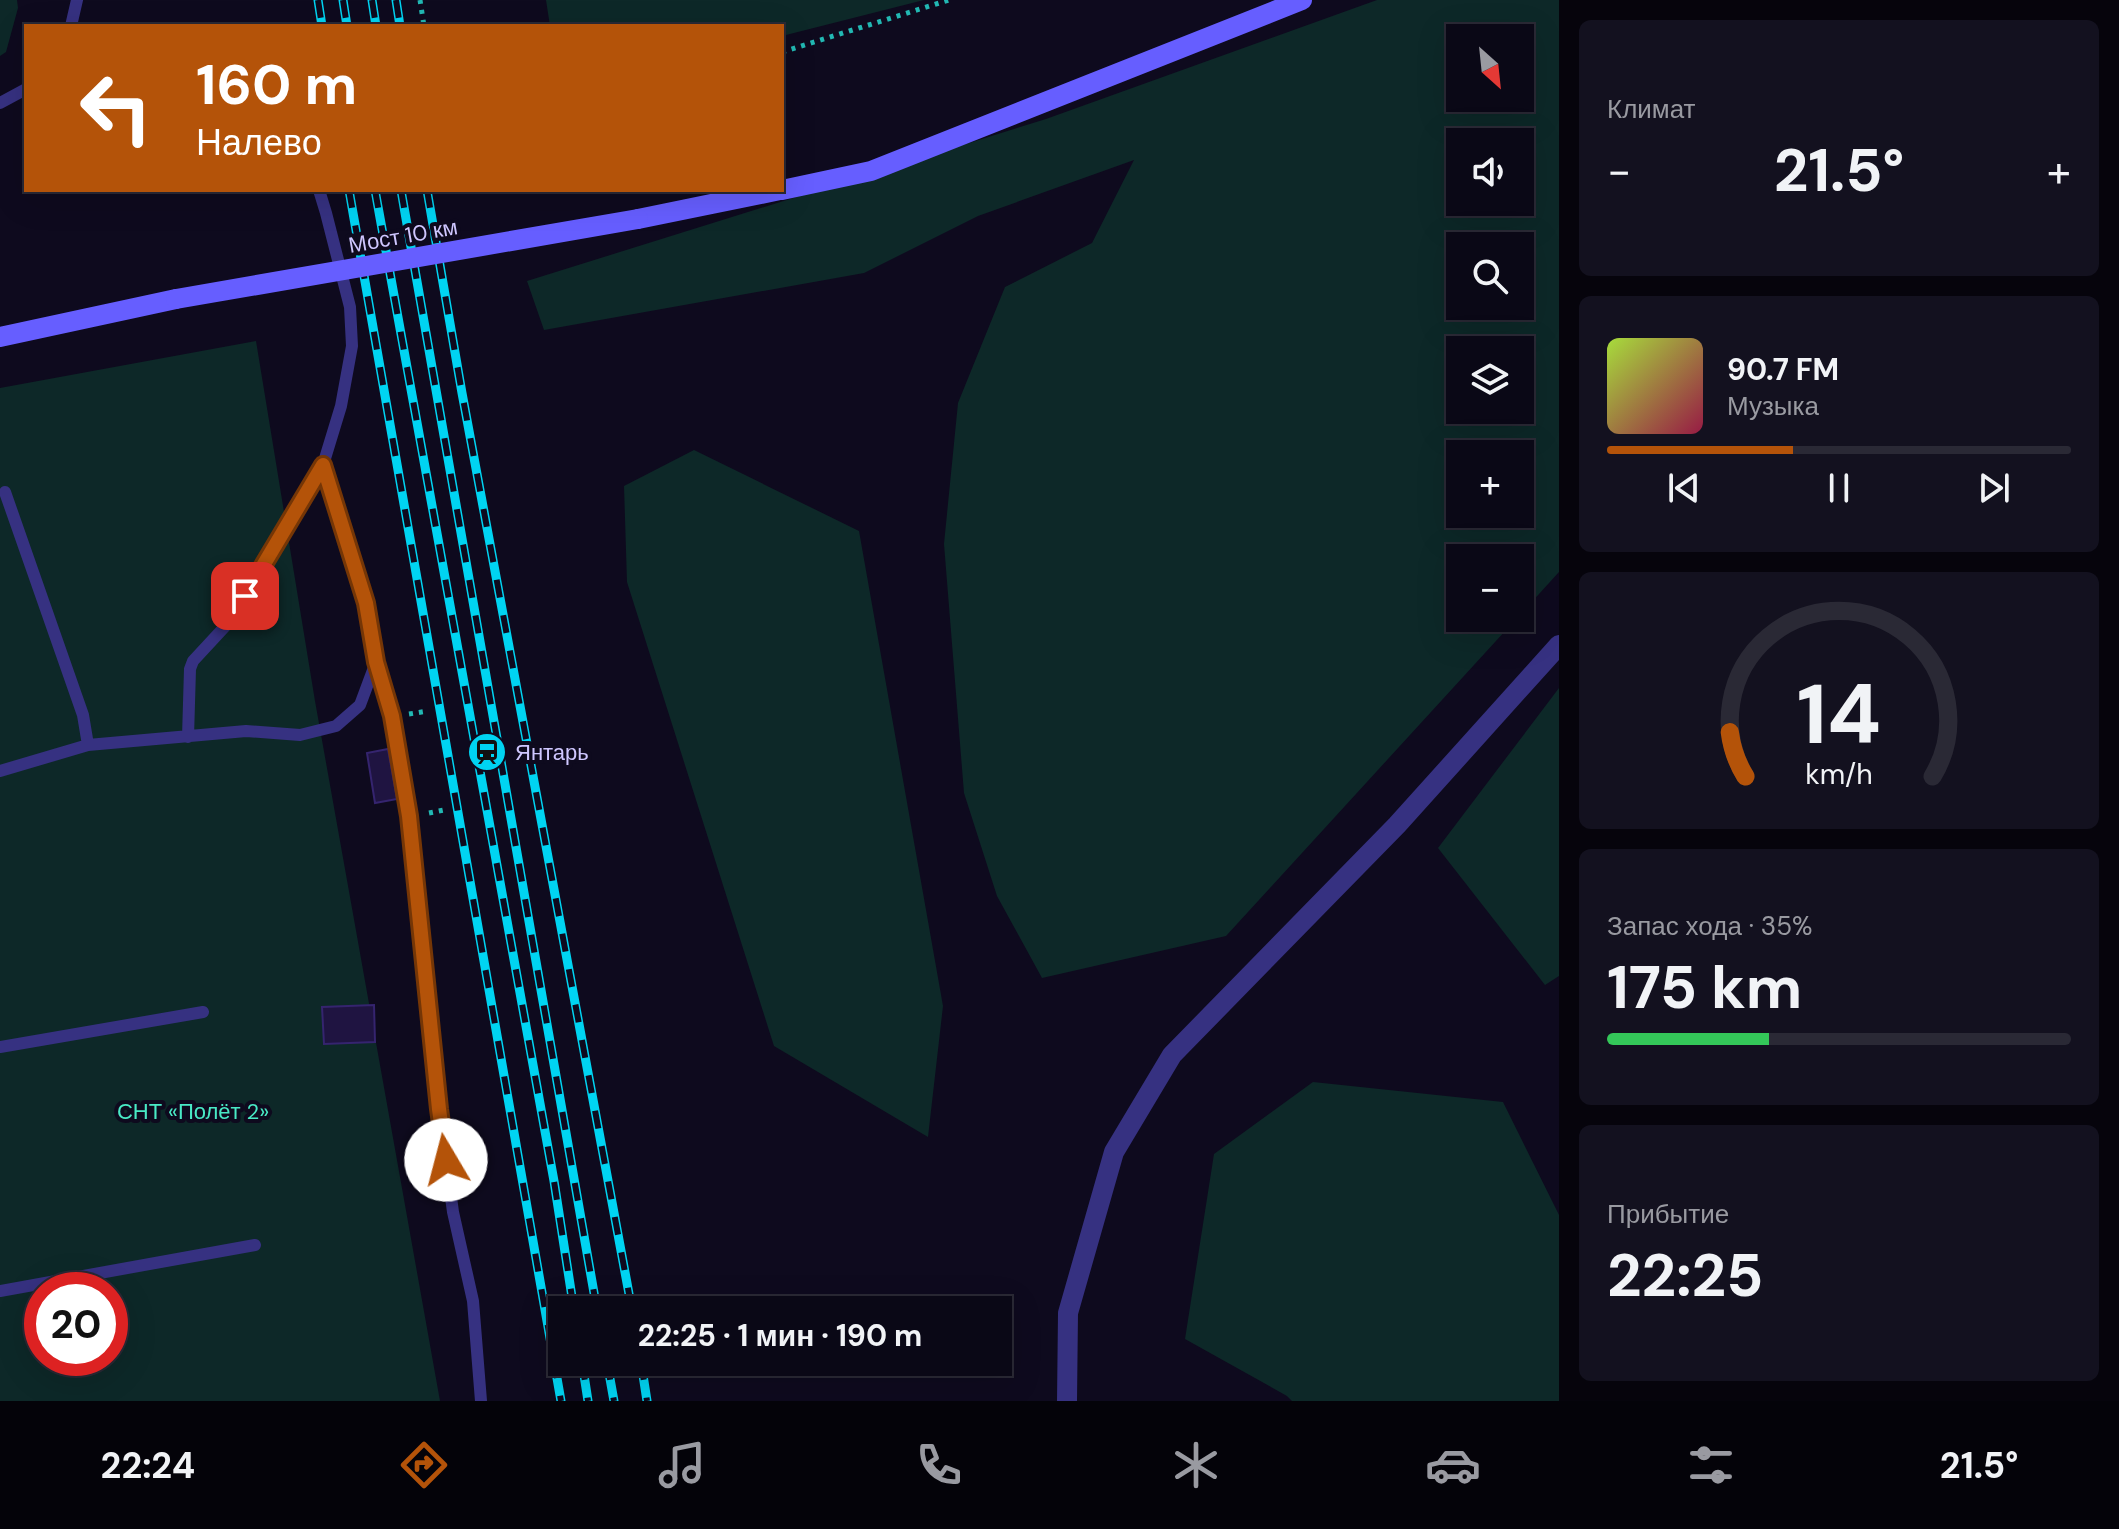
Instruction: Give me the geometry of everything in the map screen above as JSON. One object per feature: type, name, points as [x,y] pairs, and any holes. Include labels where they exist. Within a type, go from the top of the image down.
[{"type":"main road","name":"Мост 10 км","points":[[784,189],[871,171],[1302,0]]},
{"type":"main road","name":"Мост 10 км","points":[[0,337],[176,299],[638,219],[771,192]]},
{"type":"street","points":[[1067,1401],[1068,1313],[1114,1152],[1172,1055],[1397,825],[1559,645]]},
{"type":"lane","points":[[71,24],[77,0]]},
{"type":"lane","points":[[0,103],[24,90]]},
{"type":"lane","points":[[188,737],[190,669],[193,661],[231,620],[323,465],[341,406],[352,346],[350,307],[320,192]]},
{"type":"lane","points":[[323,465],[366,603],[376,662],[392,716],[409,816],[439,1109],[453,1212],[473,1301],[481,1401]]},
{"type":"lane","points":[[5,492],[83,715],[88,745]]},
{"type":"lane","points":[[0,771],[88,745],[246,731],[300,735],[336,726],[360,705],[376,662]]},
{"type":"lane","points":[[0,1047],[203,1012]]},
{"type":"lane","points":[[0,1291],[255,1245]]},
{"type":"path","points":[[420,0],[424,24]]},
{"type":"path","points":[[784,51],[949,0]]},
{"type":"green space","points":[[0,0],[17,0],[18,8],[6,52],[0,56]]},
{"type":"green space","points":[[546,0],[924,0],[784,35],[784,24],[550,24]]},
{"type":"green space","points":[[1377,0],[1559,0],[1559,572],[1534,600],[1534,544],[1446,544],[1446,632],[1504,632],[1226,936],[1042,978],[997,896],[964,793],[944,544],[958,403],[1005,287],[1092,243],[1134,160],[978,216],[864,273],[544,330],[527,281],[1046,119]]},
{"type":"green space","name":"СНТ «Полёт 2»","points":[[256,341],[315,701],[440,1401],[0,1401],[0,388]]},
{"type":"green space","points":[[694,450],[859,531],[943,1006],[928,1137],[774,1046],[627,582],[624,486]]},
{"type":"green space","points":[[1559,688],[1559,976],[1545,985],[1438,848]]},
{"type":"green space","points":[[1313,1082],[1503,1102],[1559,1215],[1559,1401],[1292,1401],[1185,1339],[1214,1154]]},
{"type":"building","points":[[388,749],[397,799],[375,803],[367,753]]},
{"type":"building","points":[[374,1005],[375,1042],[324,1044],[322,1007]]},
{"type":"railway","points":[[318,0],[322,24]]},
{"type":"railway","points":[[343,0],[347,24]]},
{"type":"railway","points":[[372,0],[376,24]]},
{"type":"railway","points":[[396,0],[400,24]]},
{"type":"railway","points":[[349,192],[561,1401]]},
{"type":"railway","points":[[375,192],[554,1181],[572,1296]]},
{"type":"railway","points":[[401,192],[595,1296]]},
{"type":"railway","points":[[427,192],[629,1296]]},
{"type":"railway","points":[[584,1376],[588,1401]]},
{"type":"railway","points":[[610,1376],[614,1401]]},
{"type":"railway","points":[[643,1376],[647,1401]]},
{"type":"place","name":"Янтарь","points":[[487,752]]},
{"type":"route","points":[[245,596],[323,465],[366,603],[376,662],[392,716],[409,816],[446,1160]]}]
